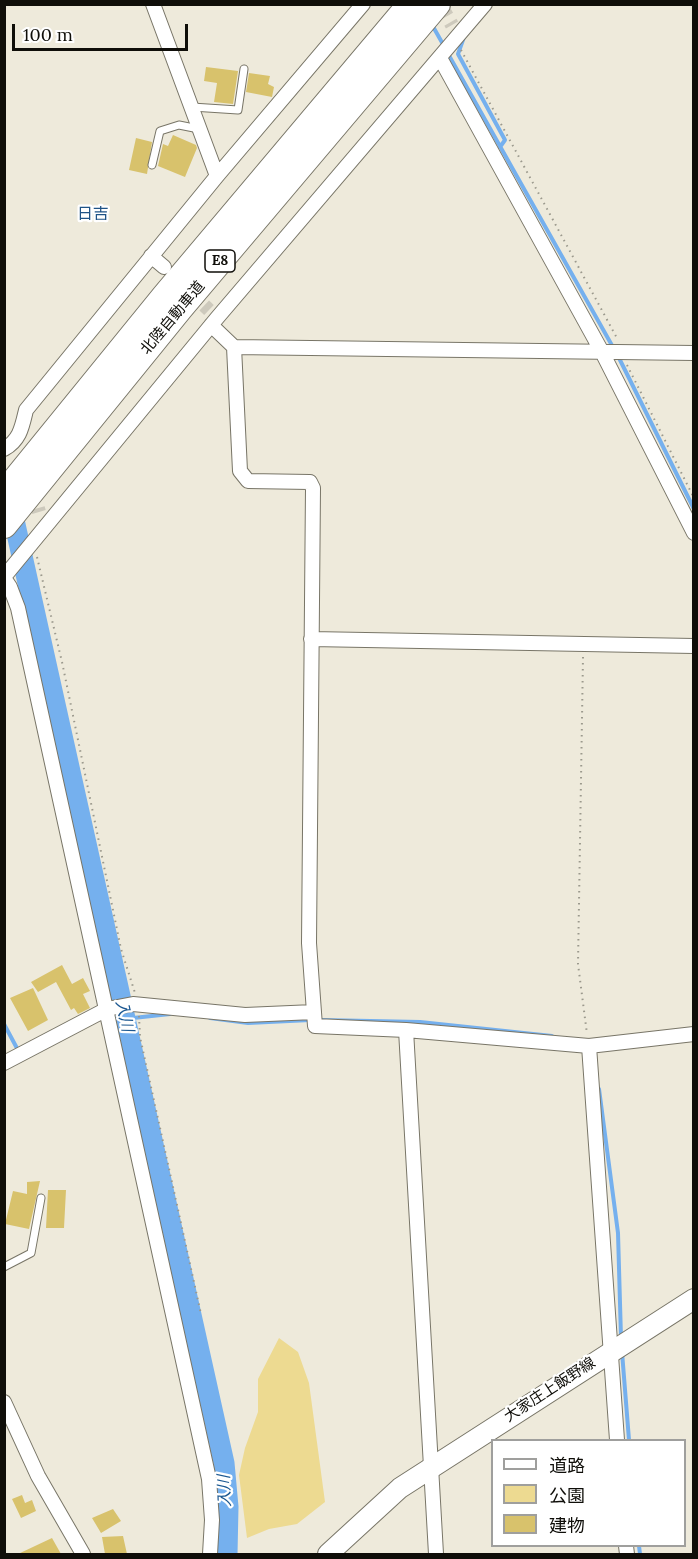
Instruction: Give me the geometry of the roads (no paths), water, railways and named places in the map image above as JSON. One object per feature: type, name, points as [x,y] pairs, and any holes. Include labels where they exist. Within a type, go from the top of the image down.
[{"type":"highway","name":"北陸自動車道","points":[[4,525],[22,477],[165,296],[434,20]]},
{"type":"main road","name":"大家庄上飯野線","points":[[328,1554],[378,1506],[430,1467],[693,1299]]},
{"type":"street","points":[[153,4],[217,176]]},
{"type":"street","points":[[22,477],[26,410],[217,176],[363,4]]},
{"type":"street","points":[[485,4],[434,20],[440,58],[602,352],[693,532]]},
{"type":"street","points":[[210,1554],[212,1520],[209,1479],[18,608],[7,574],[213,318],[440,58]]},
{"type":"street","points":[[151,256],[164,267]]},
{"type":"street","points":[[213,318],[234,347],[240,471],[248,481],[310,482],[313,488],[309,943],[315,1026],[406,1030],[590,1046],[693,1034]]},
{"type":"street","points":[[234,347],[693,353]]},
{"type":"street","points":[[4,449],[14,444],[22,477],[42,529]]},
{"type":"street","points":[[312,639],[693,646]]},
{"type":"street","points":[[4,1063],[107,1009],[135,1003],[245,1015],[314,1012]]},
{"type":"street","points":[[406,1030],[436,1554]]},
{"type":"street","points":[[590,1046],[609,1352],[617,1439]]},
{"type":"street","points":[[4,1402],[38,1476],[83,1554]]},
{"type":"lane","points":[[192,107],[238,110],[244,69]]},
{"type":"lane","points":[[152,165],[160,131],[179,125],[201,129]]},
{"type":"lane","points":[[4,1267],[31,1253],[41,1198]]},
{"type":"waterway","points":[[431,23],[444,46]]},
{"type":"waterway","points":[[464,37],[458,54],[505,140],[500,147]]},
{"type":"waterway","points":[[447,52],[614,349]]},
{"type":"waterway","points":[[618,356],[694,509]]},
{"type":"waterway","name":"入川","points":[[10,502],[224,1463],[228,1507],[227,1554]]},
{"type":"waterway","points":[[111,1016],[122,1014]]},
{"type":"waterway","points":[[124,1019],[170,1014]]},
{"type":"waterway","points":[[210,1018],[248,1023],[310,1020]]},
{"type":"waterway","points":[[321,1020],[420,1022],[552,1036]]},
{"type":"waterway","points":[[4,1024],[19,1052]]},
{"type":"waterway","points":[[599,1089],[618,1233],[621,1338]]},
{"type":"waterway","points":[[622,1352],[629,1439]]},
{"type":"waterway","points":[[639,1547],[640,1554]]},
{"type":"tunnel","points":[[440,4],[452,25]]},
{"type":"tunnel","points":[[189,291],[209,310]]},
{"type":"tunnel","points":[[32,488],[39,512]]},
{"type":"district","name":"日吉","points":[[93,214]]}]
